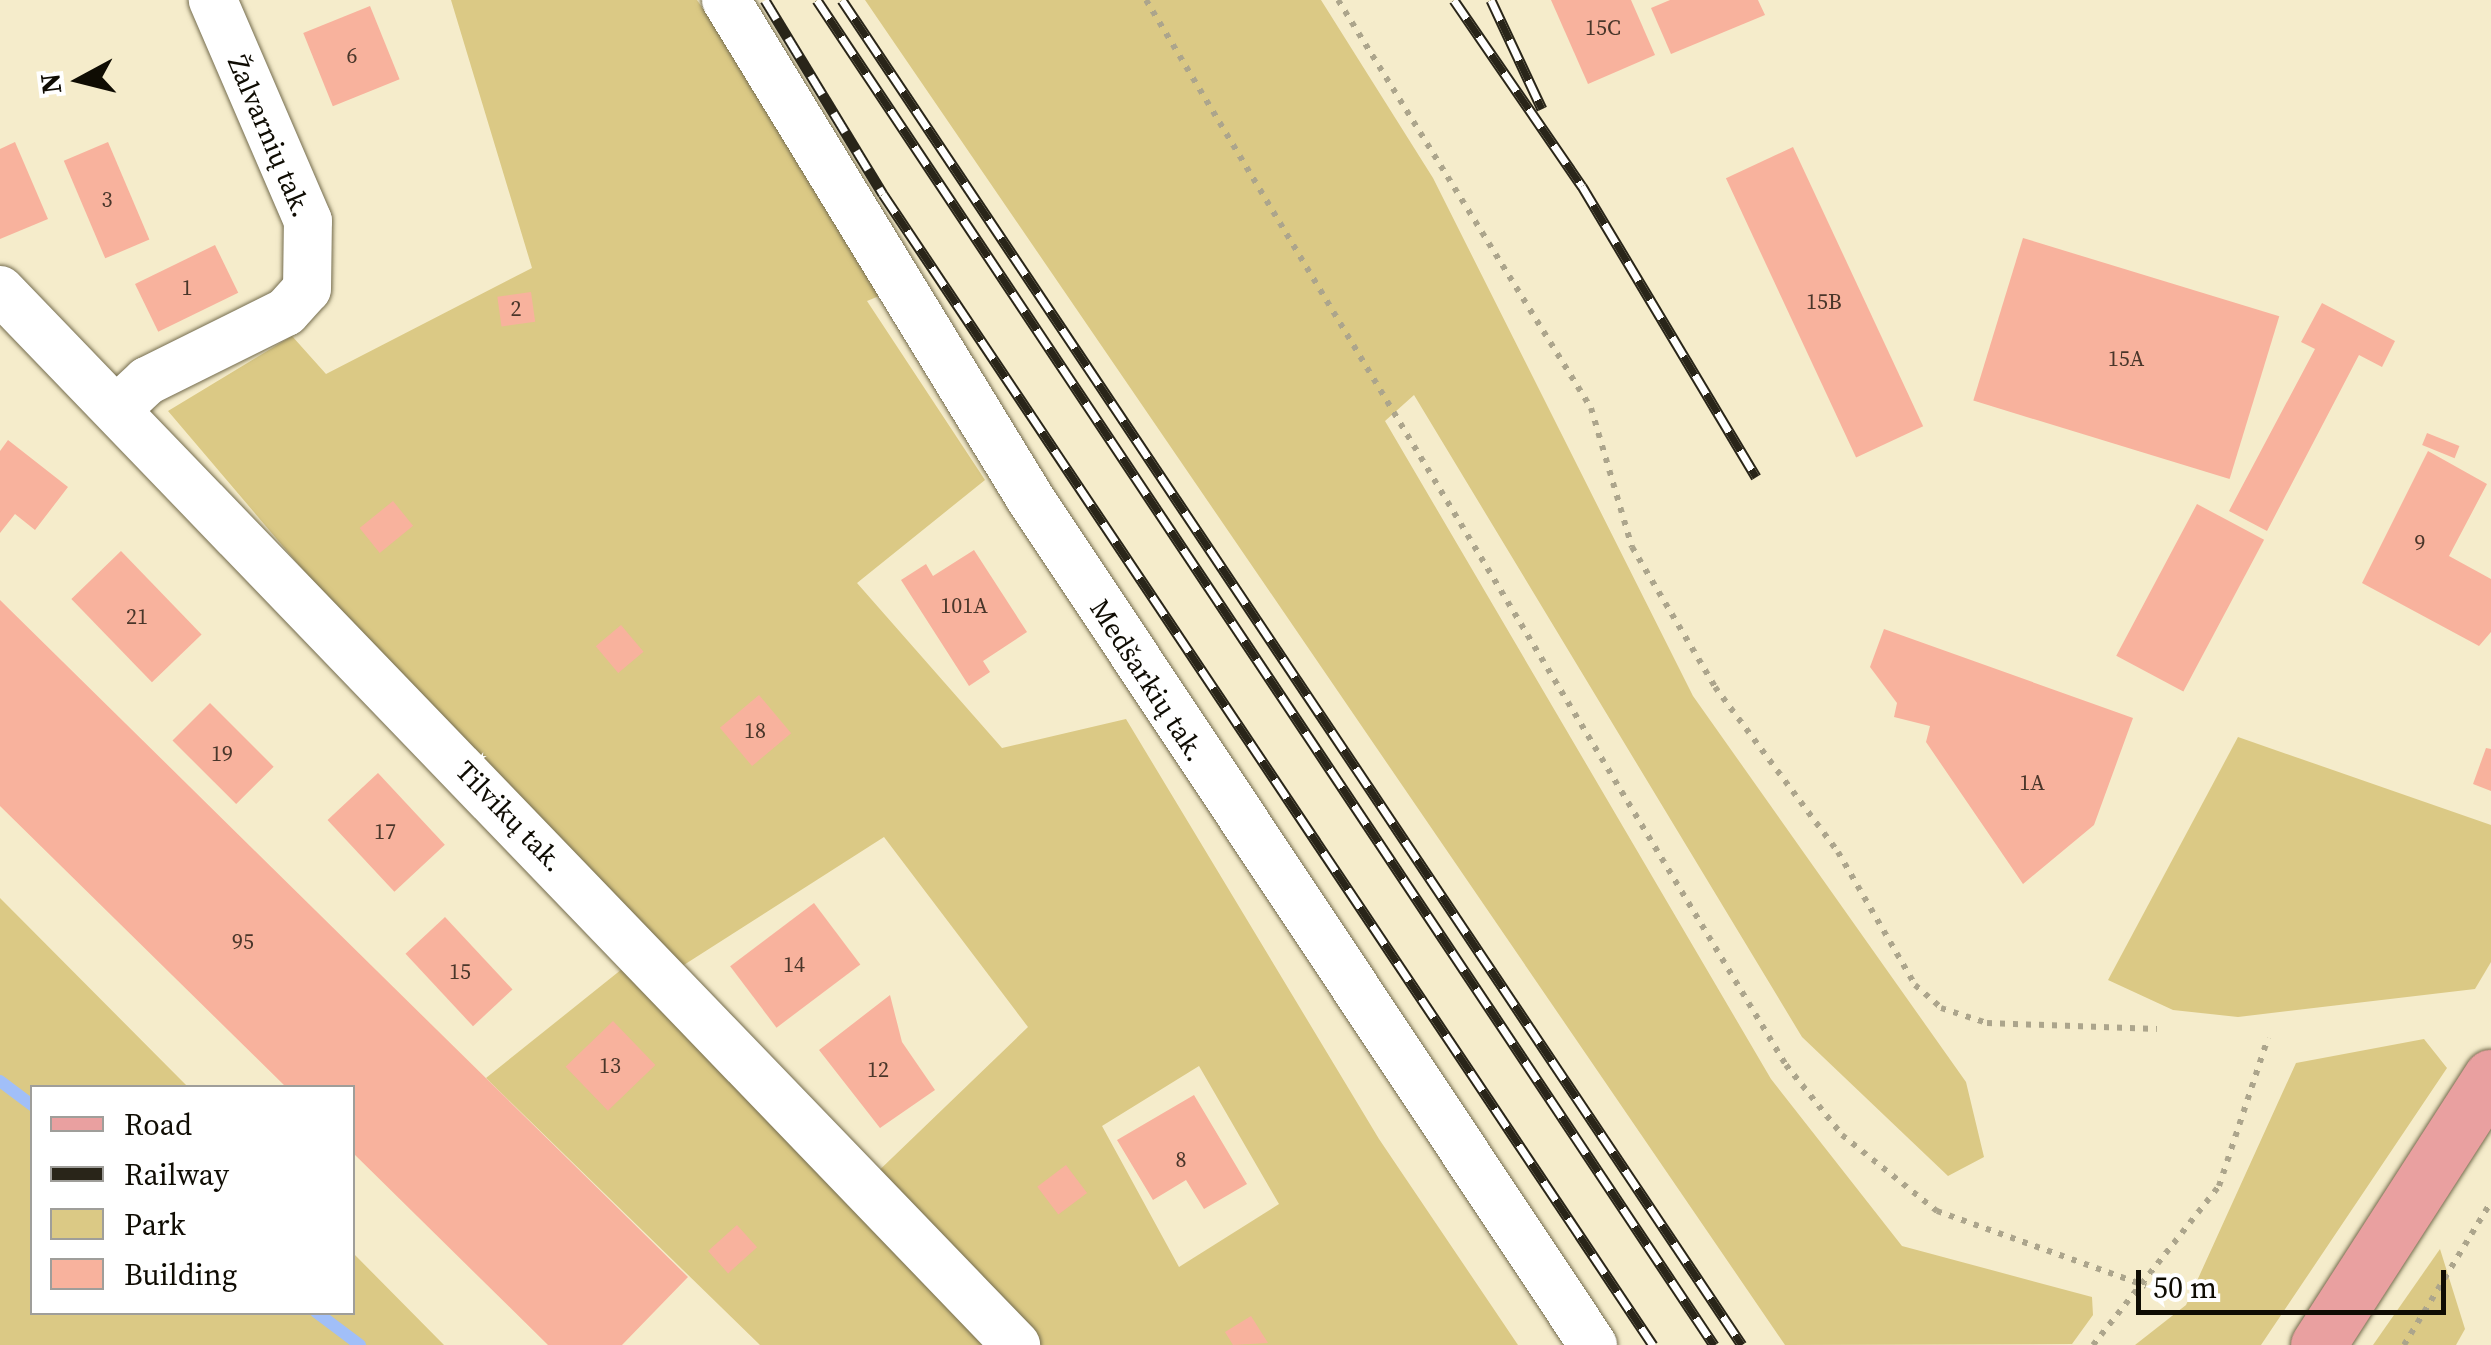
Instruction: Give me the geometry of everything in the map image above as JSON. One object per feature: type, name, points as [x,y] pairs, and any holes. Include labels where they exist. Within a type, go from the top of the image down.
[{"type":"main road","points":[[2318,1345],[2491,1077]]},
{"type":"street","name":"Žalvarnių tak.","points":[[118,408],[147,381],[286,312],[308,289],[308,221],[213,0]]},
{"type":"street","name":"Medšarkių tak.","points":[[726,0],[1030,498],[1593,1345]]},
{"type":"street","name":"Tilvikų tak.","points":[[0,290],[118,408],[1016,1345]]},
{"type":"path","points":[[1146,0],[1786,1065],[1842,1135],[1937,1211],[2146,1286]]},
{"type":"path","points":[[1338,0],[1590,408],[1632,547],[1715,687],[1838,852],[1915,985],[1941,1008],[1988,1023],[2157,1030]]},
{"type":"path","points":[[2092,1345],[2146,1286],[2220,1186],[2268,1038]]},
{"type":"path","points":[[2404,1345],[2491,1202]]},
{"type":"green space","points":[[451,0],[697,0],[896,289],[867,301],[985,480],[857,583],[1002,748],[1126,719],[1379,1139],[1518,1345],[760,1345],[486,1078],[642,953],[526,832],[168,411],[292,336],[326,374],[532,268]],"holes":[[[884,837],[1028,1027],[866,1183],[665,977]],[[1199,1066],[1279,1204],[1179,1267],[1102,1126]]]},
{"type":"green space","points":[[865,0],[1321,0],[1433,178],[1693,696],[1966,1082],[1984,1157],[1948,1176],[1802,1037],[1414,395],[1385,421],[1771,1079],[1902,1246],[2092,1297],[2093,1315],[2072,1344],[1785,1345]]},
{"type":"green space","points":[[2238,737],[2491,825],[2491,962],[2475,989],[2238,1017],[2173,1010],[2108,980]]},
{"type":"green space","points":[[0,898],[186,1085],[30,1085],[30,1315],[355,1315],[355,1255],[444,1345],[0,1345]]},
{"type":"green space","points":[[2424,1039],[2447,1068],[2261,1345],[2135,1345],[2186,1305],[2296,1063]]},
{"type":"green space","points":[[2440,1249],[2465,1329],[2456,1345],[2373,1345]]},
{"type":"building","points":[[1551,0],[1631,0],[1655,55],[1588,84]]},
{"type":"building","points":[[1670,0],[1758,0],[1765,15],[1671,54],[1651,8]]},
{"type":"building","points":[[370,6],[400,79],[333,106],[303,33]]},
{"type":"building","points":[[15,142],[48,219],[0,239],[0,149]]},
{"type":"building","points":[[108,142],[149,240],[105,258],[64,161]]},
{"type":"building","points":[[1793,147],[1923,426],[1856,457],[1726,178]]},
{"type":"building","points":[[2023,238],[2279,316],[2230,479],[1973,401]]},
{"type":"building","points":[[215,245],[238,293],[158,332],[135,284]]},
{"type":"building","points":[[531,292],[535,322],[502,326],[497,297]]},
{"type":"building","points":[[2322,303],[2395,341],[2382,367],[2359,355],[2267,531],[2229,511],[2315,349],[2301,342]]},
{"type":"building","points":[[2427,433],[2459,446],[2455,458],[2422,445]]},
{"type":"building","points":[[8,440],[68,487],[35,530],[15,514],[0,533],[0,451]]},
{"type":"building","points":[[2428,451],[2487,484],[2449,556],[2491,579],[2491,632],[2479,646],[2362,583]]},
{"type":"building","points":[[393,501],[413,526],[380,553],[360,528]]},
{"type":"building","points":[[2197,504],[2264,540],[2183,692],[2116,656]]},
{"type":"building","points":[[974,550],[1027,632],[983,661],[990,672],[969,686],[901,580],[926,564],[933,576]]},
{"type":"building","points":[[121,551],[202,634],[152,682],[71,599]]},
{"type":"building","points":[[0,600],[688,1277],[622,1345],[548,1345],[355,1155],[355,1085],[284,1085],[0,806]]},
{"type":"building","points":[[621,625],[643,652],[618,673],[596,646]]},
{"type":"building","points":[[1884,629],[2133,718],[2094,825],[2023,884],[1926,742],[1930,726],[1894,717],[1897,703],[1870,667]]},
{"type":"building","points":[[759,695],[791,733],[752,766],[720,728]]},
{"type":"building","points":[[210,703],[274,767],[236,804],[173,740]]},
{"type":"building","points":[[2486,748],[2491,749],[2491,791],[2473,784]]},
{"type":"building","points":[[378,773],[445,845],[394,892],[328,820]]},
{"type":"building","points":[[814,903],[860,964],[776,1028],[730,966]]},
{"type":"building","points":[[445,917],[513,989],[473,1026],[406,954]]},
{"type":"building","points":[[890,995],[902,1042],[935,1090],[880,1128],[819,1050]]},
{"type":"building","points":[[613,1021],[655,1065],[608,1111],[566,1067]]},
{"type":"building","points":[[1194,1095],[1247,1184],[1204,1209],[1186,1180],[1153,1200],[1117,1140]]},
{"type":"building","points":[[1066,1165],[1087,1193],[1058,1215],[1037,1187]]},
{"type":"building","points":[[737,1225],[757,1247],[728,1273],[708,1251]]},
{"type":"building","points":[[1251,1316],[1268,1343],[1233,1345],[1225,1332]]},
{"type":"waterway","points":[[0,1081],[30,1104]]},
{"type":"waterway","points":[[320,1315],[360,1345]]},
{"type":"railway","points":[[765,0],[883,194],[1653,1345]]},
{"type":"railway","points":[[817,0],[1714,1345]]},
{"type":"railway","points":[[842,0],[1742,1345]]},
{"type":"railway","points":[[1454,0],[1582,186],[1756,477]]},
{"type":"railway","points":[[1491,0],[1542,109]]}]
